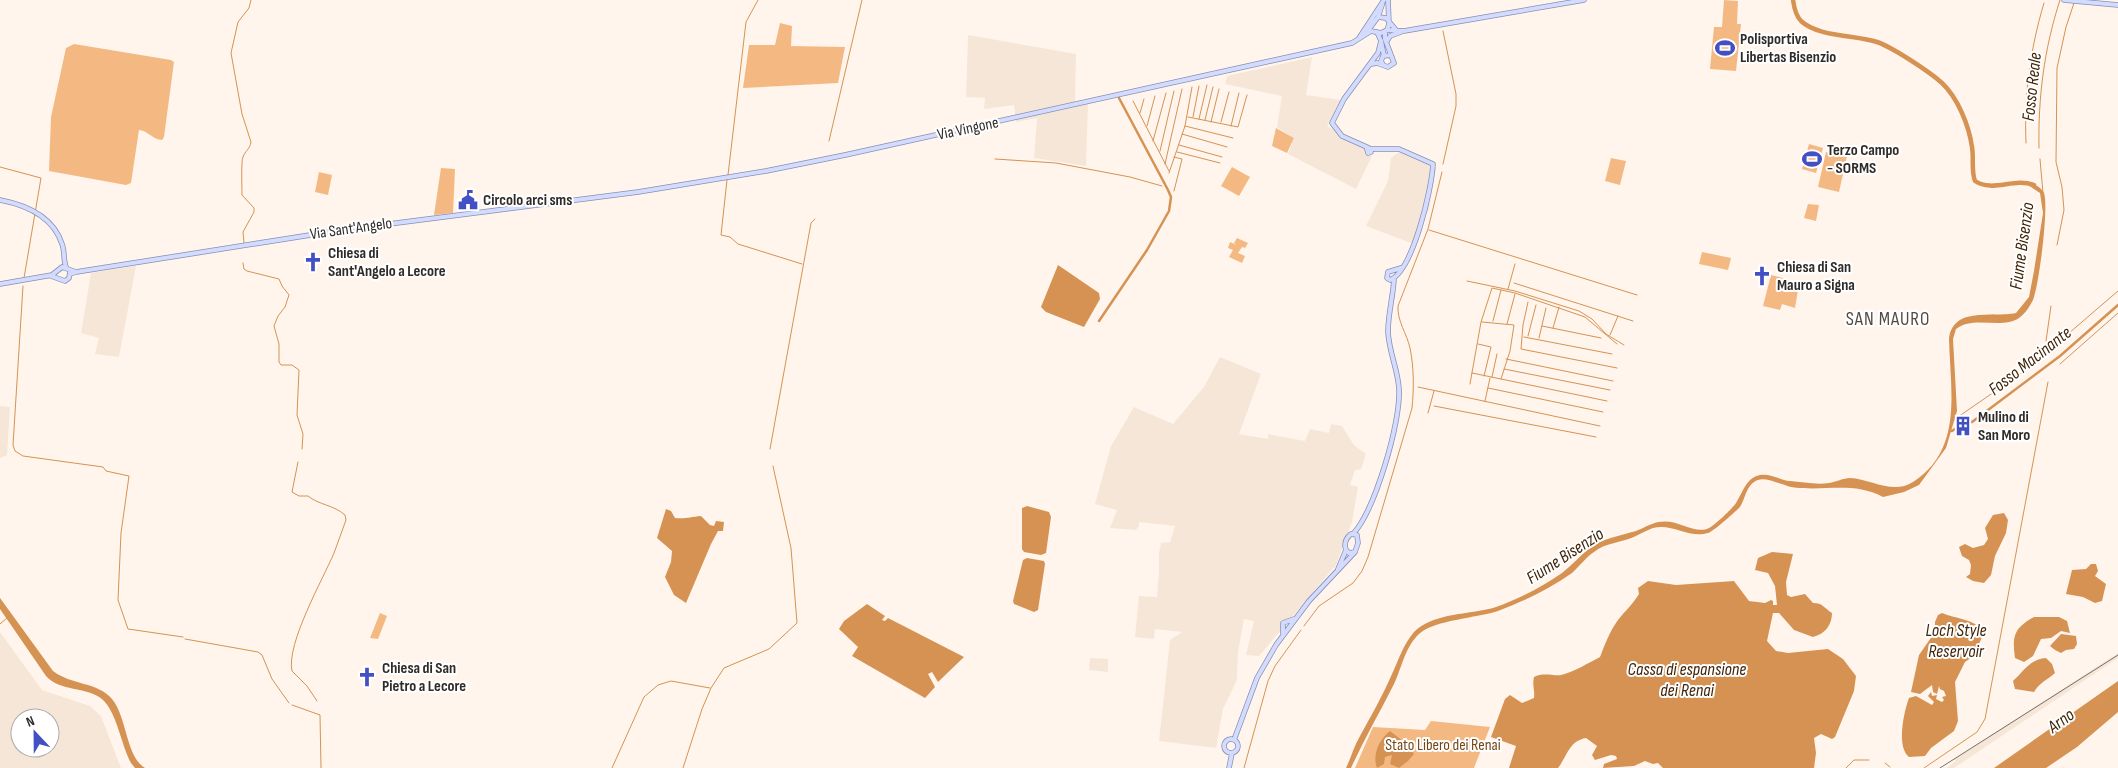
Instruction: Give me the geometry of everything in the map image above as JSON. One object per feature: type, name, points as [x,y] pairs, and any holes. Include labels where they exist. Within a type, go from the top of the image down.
[{"type":"main road","points":[[1383,65],[1382,60],[1384,56],[1381,41],[1373,23],[1378,17],[1384,0]]},
{"type":"main road","points":[[1355,42],[1384,0]]},
{"type":"main road","points":[[1370,66],[1375,63],[1388,67],[1393,65],[1394,59],[1386,42],[1386,31],[1389,22],[1388,0]]},
{"type":"main road","points":[[1377,32],[1403,31],[1584,0]]},
{"type":"main road","points":[[2064,0],[2118,5]]},
{"type":"main road","points":[[1378,17],[1384,17],[1398,31]]},
{"type":"main road","name":"Via Vingone","points":[[1363,36],[1373,23]]},
{"type":"main road","name":"Via Vingone","points":[[568,200],[660,188],[829,159],[1355,42],[1371,31],[1377,32]]},
{"type":"main road","points":[[1386,42],[1390,36],[1403,31]]},
{"type":"main road","points":[[1381,41],[1378,53],[1342,102],[1332,122],[1341,135],[1371,150],[1399,149],[1433,164],[1426,209],[1414,242],[1402,268],[1388,280]]},
{"type":"main road","points":[[1384,56],[1391,55]]},
{"type":"main road","points":[[0,200],[26,207],[40,214],[58,235],[69,271],[68,278],[64,281],[56,275],[0,284]]},
{"type":"main road","name":"Via Sant'Angelo","points":[[69,271],[76,272],[352,229],[568,200]]},
{"type":"main road","points":[[56,275],[64,259]]},
{"type":"main road","points":[[60,267],[69,271]]},
{"type":"main road","points":[[1234,740],[1257,678],[1282,636],[1358,546],[1358,538],[1363,521],[1374,495],[1398,410],[1398,380],[1388,336],[1393,290],[1394,276],[1390,271],[1386,273],[1386,277],[1393,290]]},
{"type":"main road","points":[[1332,577],[1341,564],[1348,537],[1353,534],[1363,521]]},
{"type":"main road","points":[[1353,534],[1358,538]]},
{"type":"main road","points":[[1346,550],[1349,553],[1354,552]]},
{"type":"main road","points":[[1282,636],[1283,623],[1298,615]]},
{"type":"main road","points":[[1232,753],[1226,750],[1224,744],[1228,740],[1234,740]]},
{"type":"main road","points":[[1229,768],[1232,753],[1238,747],[1234,740]]},
{"type":"shaded area","points":[[968,35],[1076,54],[1075,102],[1088,101],[1086,166],[1034,158],[1037,118],[1016,122],[1014,105],[984,109],[985,98],[966,97]]},
{"type":"shaded area","points":[[1312,57],[1306,95],[1341,100],[1327,126],[1373,148],[1371,158],[1356,189],[1288,154],[1294,138],[1277,127],[1282,96],[1225,84],[1227,76]]},
{"type":"shaded area","points":[[1399,152],[1436,168],[1429,209],[1411,243],[1366,226],[1388,181],[1391,158]]},
{"type":"shaded area","points":[[136,266],[119,357],[95,354],[99,338],[81,333],[91,273]]},
{"type":"shaded area","points":[[1220,357],[1261,374],[1239,434],[1268,439],[1268,434],[1305,441],[1310,429],[1329,433],[1331,424],[1342,426],[1354,445],[1366,454],[1361,469],[1355,470],[1350,485],[1358,487],[1352,522],[1336,565],[1259,656],[1246,655],[1254,621],[1244,619],[1238,652],[1237,680],[1223,709],[1216,748],[1159,741],[1170,640],[1182,632],[1155,629],[1154,639],[1135,637],[1139,596],[1157,597],[1161,543],[1170,542],[1175,526],[1139,522],[1136,530],[1110,528],[1117,510],[1095,504],[1111,446],[1134,407],[1173,424],[1204,387]]},
{"type":"shaded area","points":[[0,406],[10,407],[7,455],[0,458]]},
{"type":"shaded area","points":[[0,632],[42,690],[90,706],[101,716],[121,768],[0,768]]},
{"type":"shaded area","points":[[2118,653],[2118,658],[1954,768],[1946,768],[1956,761],[1954,759]]},
{"type":"shaded area","points":[[1090,658],[1108,659],[1108,672],[1089,670]]},
{"type":"green space","name":"Polisportiva Libertas Bisenzio","points":[[1724,0],[1738,1],[1737,24],[1741,24],[1736,71],[1710,69],[1714,27],[1722,27]]},
{"type":"green space","points":[[780,23],[792,26],[791,46],[845,47],[838,83],[743,88],[749,45],[775,45]]},
{"type":"green space","points":[[74,44],[174,62],[164,137],[162,140],[159,140],[139,130],[131,183],[126,185],[49,171],[51,117],[66,48]]},
{"type":"green space","points":[[1276,128],[1294,138],[1287,153],[1272,146]]},
{"type":"green space","name":"Terzo Campo - SORMS","points":[[1809,144],[1823,148],[1816,173],[1802,169]]},
{"type":"green space","points":[[1826,152],[1847,156],[1839,192],[1818,187]]},
{"type":"green space","points":[[1611,158],[1626,161],[1620,185],[1605,181]]},
{"type":"green space","points":[[1232,167],[1250,177],[1239,196],[1221,186]]},
{"type":"green space","points":[[441,168],[455,169],[453,213],[434,215]]},
{"type":"green space","points":[[319,172],[332,175],[328,195],[315,192]]},
{"type":"green space","points":[[1808,204],[1819,205],[1816,221],[1804,218]]},
{"type":"green space","points":[[1237,238],[1248,243],[1238,253],[1245,256],[1242,263],[1229,257],[1233,250],[1228,248],[1230,242],[1237,245],[1234,243]]},
{"type":"green space","points":[[1702,252],[1731,258],[1728,270],[1699,264]]},
{"type":"green space","points":[[1771,275],[1787,279],[1798,290],[1795,308],[1782,304],[1780,310],[1763,306]]},
{"type":"green space","points":[[380,613],[387,616],[378,639],[370,638]]},
{"type":"green space","name":"Stato Libero dei Renai","points":[[1431,721],[1490,727],[1474,768],[1355,768],[1373,727],[1425,730]]},
{"type":"water","points":[[2029,182],[2043,191],[2045,201],[2043,246],[2033,300],[2019,318],[2012,321],[2004,323],[1971,323],[1956,329],[1953,339],[1957,411],[1946,448],[1919,485],[1904,492],[1883,497],[1861,489],[1791,487],[1761,479],[1751,485],[1740,507],[1711,532],[1694,534],[1667,528],[1653,528],[1599,549],[1572,573],[1518,603],[1498,611],[1445,622],[1426,629],[1410,645],[1394,684],[1351,768],[1346,768],[1404,647],[1414,632],[1422,626],[1442,617],[1486,610],[1513,600],[1538,588],[1562,573],[1596,544],[1637,531],[1652,524],[1668,522],[1701,530],[1710,528],[1734,506],[1748,482],[1760,475],[1815,484],[1850,478],[1890,487],[1905,486],[1913,482],[1929,468],[1940,453],[1947,436],[1951,398],[1949,338],[1952,328],[1958,321],[1966,317],[2016,313],[2029,297],[2043,213],[2040,193],[2028,185]]},
{"type":"water","points":[[1058,265],[1099,293],[1100,299],[1084,327],[1046,312],[1041,307]]},
{"type":"water","points":[[1027,506],[1049,512],[1051,517],[1046,553],[1041,555],[1024,552],[1022,549],[1022,508]]},
{"type":"water","points":[[666,509],[671,511],[675,518],[701,516],[710,525],[714,526],[716,521],[724,522],[723,531],[718,531],[711,544],[686,603],[674,595],[665,577],[671,562],[672,551],[657,538]]},
{"type":"water","points":[[2004,513],[2008,520],[2006,533],[1995,556],[1991,575],[1984,583],[1973,581],[1966,577],[1970,574],[1971,565],[1969,560],[1962,556],[1959,547],[1965,544],[1973,548],[1984,545],[1988,539],[1985,528],[1993,515]]},
{"type":"water","name":"Cassa di espansione dei Renai","points":[[1772,552],[1793,554],[1786,582],[1787,595],[1791,597],[1805,594],[1813,603],[1821,605],[1832,613],[1831,621],[1827,628],[1821,634],[1813,637],[1794,630],[1779,613],[1773,613],[1767,641],[1776,651],[1788,653],[1828,649],[1843,659],[1856,676],[1854,691],[1835,737],[1832,739],[1821,734],[1814,738],[1816,753],[1814,768],[1663,768],[1658,763],[1653,764],[1645,761],[1634,766],[1603,768],[1604,764],[1617,759],[1616,756],[1611,755],[1595,760],[1592,755],[1597,746],[1586,738],[1572,745],[1558,768],[1509,768],[1516,746],[1491,737],[1505,699],[1510,695],[1522,703],[1534,698],[1534,677],[1548,674],[1565,674],[1600,657],[1615,624],[1639,594],[1638,588],[1648,581],[1676,585],[1734,581],[1749,601],[1765,603],[1771,600],[1773,605],[1777,605],[1775,586],[1768,573],[1755,570],[1758,558]]},
{"type":"water","points":[[1027,558],[1044,561],[1045,564],[1038,610],[1034,612],[1014,604],[1013,601],[1023,560]]},
{"type":"water","points":[[2091,564],[2096,564],[2098,571],[2095,576],[2106,584],[2102,601],[2095,603],[2083,597],[2066,594],[2072,570],[2086,569]]},
{"type":"water","points":[[0,598],[53,671],[60,676],[99,689],[112,699],[121,716],[134,755],[145,768],[135,768],[131,763],[115,720],[102,699],[88,692],[58,685],[46,676],[0,609]]},
{"type":"water","points":[[867,604],[885,616],[882,620],[885,621],[888,618],[964,657],[938,682],[932,672],[928,674],[935,687],[925,698],[852,656],[858,647],[839,629],[844,621]]},
{"type":"water","name":"Loch Style Reservoir","points":[[1942,613],[1977,625],[1982,629],[1983,634],[1975,655],[1965,662],[1955,682],[1958,721],[1954,731],[1931,748],[1925,756],[1909,757],[1903,745],[1902,729],[1909,698],[1916,696],[1932,705],[1934,702],[1928,696],[1931,692],[1932,696],[1937,695],[1936,699],[1942,702],[1944,700],[1942,697],[1946,696],[1939,686],[1937,694],[1933,692],[1932,685],[1920,694],[1911,692],[1919,655],[1935,632],[1935,622],[1938,615]]},
{"type":"water","points":[[2034,617],[2059,617],[2067,621],[2070,633],[2061,631],[2051,638],[2041,639],[2033,656],[2024,662],[2015,658],[2014,638],[2018,629]]},
{"type":"water","points":[[2061,634],[2076,636],[2077,644],[2074,649],[2061,653],[2050,646]]},
{"type":"water","points":[[2046,658],[2052,664],[2055,673],[2034,692],[2015,689],[2013,681],[2031,663]]},
{"type":"water","name":"Arno","points":[[2118,681],[2118,712],[2077,747],[2046,768],[1994,768]]},
{"type":"water","points":[[1390,731],[1408,745],[1414,754],[1399,768],[1390,764],[1392,755],[1385,757],[1384,764],[1377,768],[1376,753],[1383,738]]},
{"type":"waterway","points":[[244,243],[243,232],[254,212],[254,208],[242,195],[242,159],[251,142],[242,114],[231,53],[238,22],[249,8],[251,0]]},
{"type":"waterway","points":[[728,175],[746,22],[758,0]]},
{"type":"waterway","points":[[829,141],[862,0]]},
{"type":"waterway","name":"Fiume Bisenzio","points":[[1793,0],[1798,17],[1808,26],[1827,33],[1877,42],[1911,60],[1942,83],[1958,104],[1965,121],[1972,147],[1975,181],[1989,186],[2019,183],[2034,185]]},
{"type":"waterway","name":"Fosso Reale","points":[[2039,148],[2043,74],[2054,18],[2060,0]]},
{"type":"waterway","points":[[2026,143],[2026,107],[2029,73],[2044,3]]},
{"type":"waterway","points":[[2057,245],[2064,210],[2062,187],[2056,162],[2057,68],[2066,27],[2074,3]]},
{"type":"waterway","points":[[1443,31],[1456,94],[1456,106],[1443,164]]},
{"type":"waterway","points":[[1199,119],[1207,85]]},
{"type":"waterway","points":[[1193,117],[1199,86]]},
{"type":"waterway","points":[[1169,173],[1185,126],[1192,87]]},
{"type":"waterway","points":[[1205,120],[1213,87]]},
{"type":"waterway","points":[[1165,164],[1182,89]]},
{"type":"waterway","points":[[1211,122],[1219,89]]},
{"type":"waterway","points":[[1160,151],[1174,91]]},
{"type":"waterway","points":[[1221,122],[1229,92]]},
{"type":"waterway","points":[[1153,141],[1166,93]]},
{"type":"waterway","points":[[1231,126],[1239,93]]},
{"type":"waterway","points":[[1188,117],[1238,127],[1247,95]]},
{"type":"waterway","points":[[1147,126],[1155,96]]},
{"type":"waterway","points":[[1099,321],[1147,250],[1169,211],[1171,197],[1119,98]]},
{"type":"waterway","points":[[1140,113],[1144,99]]},
{"type":"waterway","points":[[1133,101],[1169,171]]},
{"type":"waterway","points":[[1185,126],[1233,138]]},
{"type":"waterway","points":[[1182,134],[1227,147]]},
{"type":"waterway","points":[[1179,145],[1222,157]]},
{"type":"waterway","points":[[1177,152],[1220,163]]},
{"type":"waterway","points":[[1174,157],[1182,159],[1174,191]]},
{"type":"waterway","points":[[995,159],[1056,163],[1130,177],[1162,186]]},
{"type":"waterway","points":[[2040,159],[2043,193]]},
{"type":"waterway","points":[[0,167],[41,178],[24,278]]},
{"type":"waterway","points":[[1304,626],[1319,606],[1353,583],[1362,571],[1368,557],[1412,408],[1413,378],[1411,356],[1409,343],[1399,317],[1398,306],[1428,229],[1442,172]]},
{"type":"waterway","points":[[727,180],[721,235],[730,237],[738,244],[802,264]]},
{"type":"waterway","points":[[770,449],[811,223],[815,219]]},
{"type":"waterway","points":[[1429,230],[1637,295]]},
{"type":"waterway","points":[[243,263],[244,269],[247,271],[279,279],[289,295],[285,307],[278,316],[274,326],[279,344],[279,362],[281,365],[292,365],[299,370],[297,415],[303,434],[302,449]]},
{"type":"waterway","points":[[1508,289],[1515,264]]},
{"type":"waterway","points":[[1467,281],[1515,291],[1579,311],[1592,319],[1606,334],[1624,345]]},
{"type":"waterway","points":[[1514,283],[1633,321]]},
{"type":"waterway","points":[[23,286],[13,445],[15,451],[23,456],[103,467],[106,471],[129,476],[121,533],[118,600],[128,629],[183,637]]},
{"type":"waterway","points":[[1470,384],[1481,322],[1492,288],[1515,293],[1585,317],[1617,344]]},
{"type":"waterway","points":[[1493,321],[1501,290]]},
{"type":"waterway","points":[[2047,352],[2118,291]]},
{"type":"waterway","points":[[1507,324],[1515,294]]},
{"type":"waterway","points":[[1528,302],[1523,325],[1521,349],[1617,368]]},
{"type":"waterway","points":[[1528,336],[1536,305]]},
{"type":"waterway","name":"Fosso Macinante","points":[[1952,431],[1965,422],[1972,422],[2060,356],[2118,305]]},
{"type":"waterway","points":[[2046,341],[2051,306]]},
{"type":"waterway","points":[[1553,328],[1559,307]]},
{"type":"waterway","points":[[1539,338],[1546,308]]},
{"type":"waterway","points":[[2060,364],[2118,313]]},
{"type":"waterway","points":[[1610,335],[1618,316]]},
{"type":"waterway","points":[[1482,322],[1514,325],[1510,351],[1501,379]]},
{"type":"waterway","points":[[1542,326],[1601,338]]},
{"type":"waterway","points":[[1524,337],[1612,354]]},
{"type":"waterway","points":[[1478,344],[1491,347],[1484,376]]},
{"type":"waterway","points":[[1492,377],[1497,354]]},
{"type":"waterway","points":[[1506,359],[1613,381]]},
{"type":"waterway","points":[[1955,419],[2036,363]]},
{"type":"waterway","points":[[1504,369],[1610,390]]},
{"type":"waterway","points":[[1472,373],[1607,401]]},
{"type":"waterway","points":[[1485,401],[1490,378]]},
{"type":"waterway","points":[[1924,768],[1977,732],[1985,719],[2048,382]]},
{"type":"waterway","points":[[1418,387],[1600,426]]},
{"type":"waterway","points":[[1488,388],[1603,412]]},
{"type":"waterway","points":[[1428,413],[1434,391]]},
{"type":"waterway","points":[[1434,406],[1596,437]]},
{"type":"waterway","points":[[298,462],[292,492],[299,496],[308,496],[336,509],[345,515],[346,520],[334,553],[314,595],[294,645],[292,671],[307,686],[317,701]]},
{"type":"waterway","points":[[683,768],[702,709],[711,688],[724,668],[769,649],[797,623],[791,548],[773,466]]},
{"type":"waterway","points":[[0,624],[7,618]]},
{"type":"waterway","points":[[1244,768],[1268,681],[1275,666],[1301,630]]},
{"type":"waterway","points":[[185,639],[258,652],[262,655],[272,679],[289,703]]},
{"type":"waterway","points":[[612,768],[644,697],[658,685],[671,681],[710,688]]},
{"type":"waterway","points":[[292,705],[320,715],[321,768]]},
{"type":"waterway","points":[[1846,768],[1854,760],[1869,760]]},
{"type":"waterway","points":[[1885,763],[1890,767]]},
{"type":"railway","points":[[1940,768],[2118,655]]},
{"type":"place","name":"Polisportiva Libertas Bisenzio","points":[[1725,48]]},
{"type":"place","name":"Terzo Campo - SORMS","points":[[1812,159]]},
{"type":"place","name":"Circolo arci sms","points":[[468,200]]},
{"type":"place","name":"Chiesa di Sant'Angelo a Lecore","points":[[313,262]]},
{"type":"place","name":"Chiesa di San Mauro a Signa","points":[[1762,276]]},
{"type":"place","name":"Mulino di San Moro","points":[[1963,426]]},
{"type":"place","name":"Chiesa di San Pietro a Lecore","points":[[367,677]]},
{"type":"district","name":"SAN MAURO","points":[[1888,319]]}]
